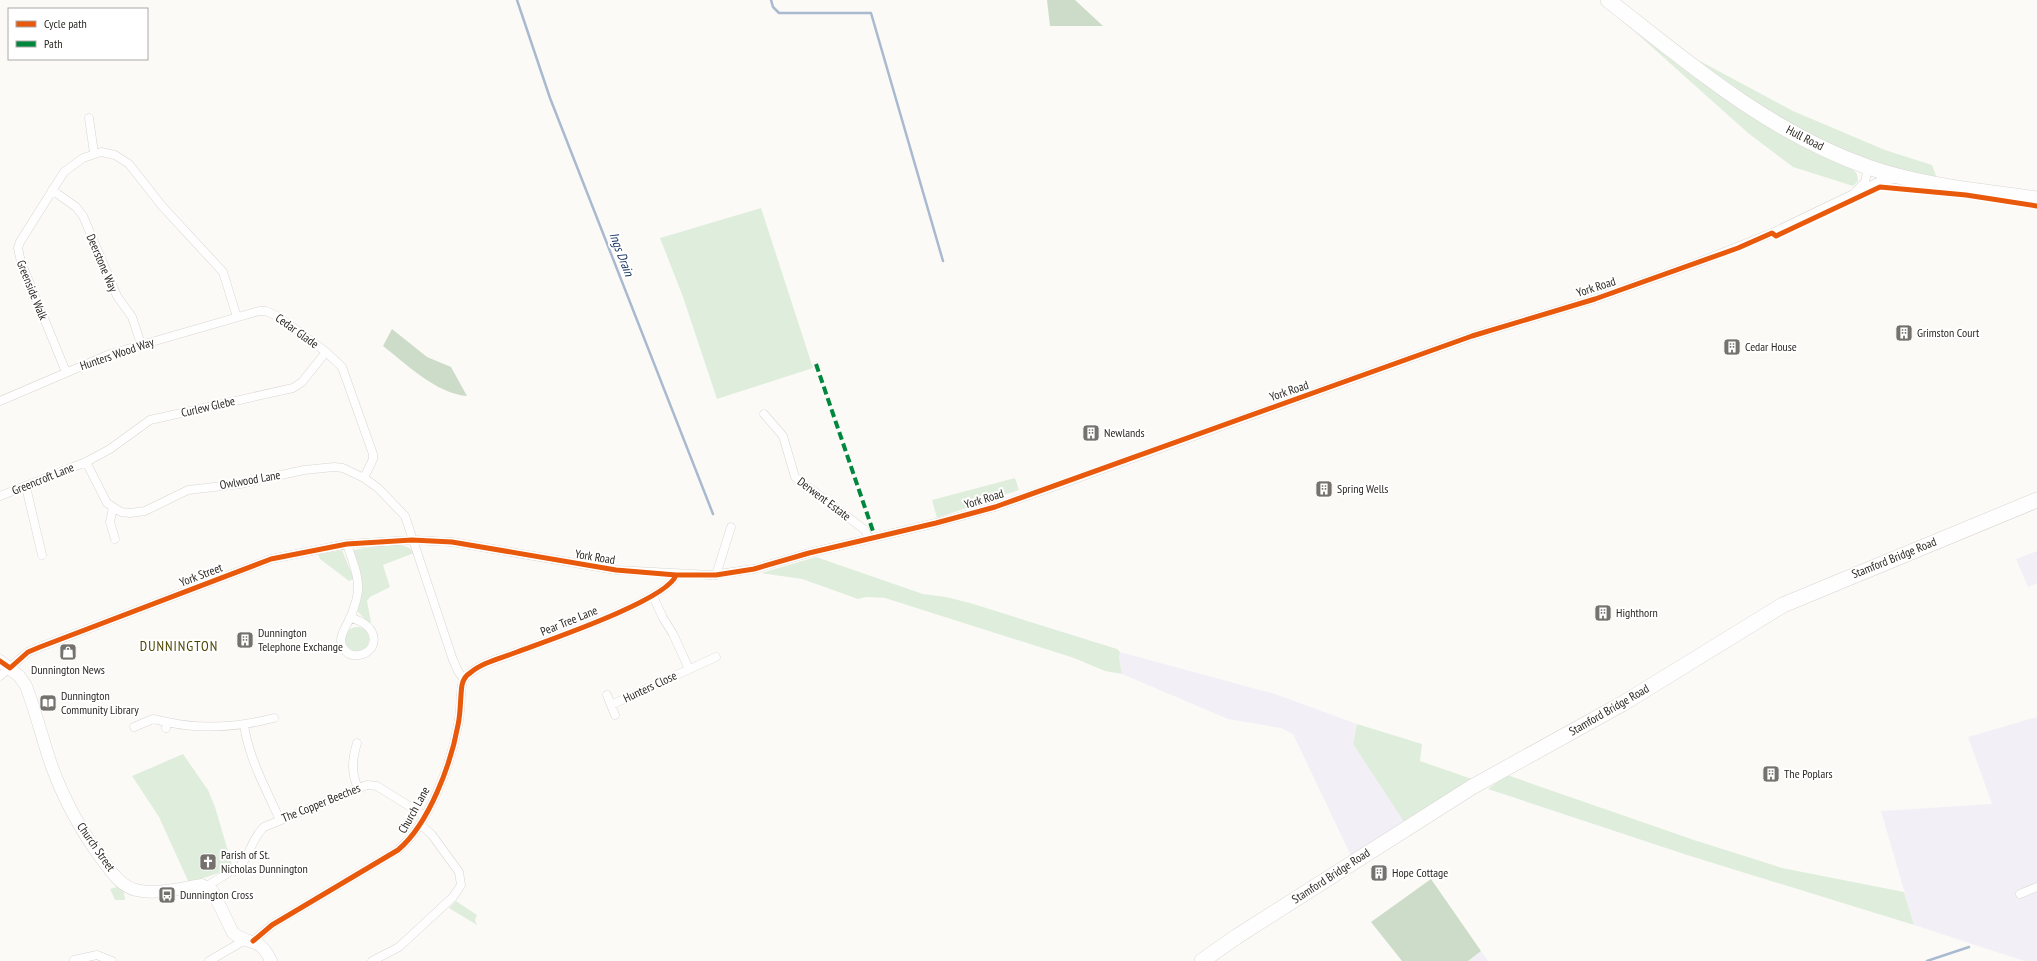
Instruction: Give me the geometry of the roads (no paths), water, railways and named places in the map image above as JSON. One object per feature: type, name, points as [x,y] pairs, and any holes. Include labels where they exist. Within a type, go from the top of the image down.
[{"type":"highway","name":"Hull Road","points":[[1608,0],[1742,103],[1823,148],[1868,167],[1906,178],[1967,189],[2037,199]]},
{"type":"highway","name":"Stamford Bridge Road","points":[[1202,961],[1248,929],[1472,787],[1622,704],[1783,605],[2037,500]]},
{"type":"street","points":[[88,118],[94,153]]},
{"type":"street","points":[[52,190],[70,166],[94,153],[107,153],[129,164],[162,206],[217,264],[226,279],[237,317]]},
{"type":"street","points":[[1855,192],[1864,182],[1868,167]]},
{"type":"street","points":[[1855,192],[1878,182],[1906,178]]},
{"type":"street","name":"Deerstone Way","points":[[52,190],[76,207],[82,216],[117,296],[132,317],[141,344]]},
{"type":"street","name":"Greenside Walk","points":[[52,190],[20,242],[18,254],[66,372]]},
{"type":"street","name":"York Road","points":[[412,540],[452,542],[616,570],[676,575],[716,575],[738,573],[809,553],[936,523],[1008,503],[1472,336],[1595,299],[1738,248],[1855,192]]},
{"type":"street","name":"Cedar Glade","points":[[237,317],[258,311],[272,313],[326,352],[342,367],[347,376],[373,454],[373,459],[364,478]]},
{"type":"street","name":"Hunters Wood Way","points":[[0,401],[94,359],[237,317]]},
{"type":"street","name":"Curlew Glebe","points":[[86,462],[110,449],[150,420],[298,386],[326,352]]},
{"type":"street","name":"Derwent Estate","points":[[764,414],[783,436],[795,477],[865,530],[869,539]]},
{"type":"street","points":[[86,462],[102,495],[113,508],[110,522],[115,539]]},
{"type":"street","name":"Greencroft Lane","points":[[0,496],[86,462]]},
{"type":"street","name":"Owlwood Lane","points":[[113,508],[121,512],[138,513],[188,490],[229,486],[324,468],[343,468],[364,478],[378,488],[405,516],[412,540]]},
{"type":"street","points":[[26,487],[42,555]]},
{"type":"street","points":[[716,575],[731,527]]},
{"type":"street","points":[[412,540],[418,552],[453,660],[459,674],[464,679]]},
{"type":"street","name":"York Street","points":[[0,676],[28,652],[271,559],[347,544],[412,540]]},
{"type":"street","points":[[347,544],[358,584],[350,617],[340,638],[341,645],[349,654],[362,656],[368,652],[371,647],[372,633],[369,628],[350,617]]},
{"type":"street","name":"Pear Tree Lane","points":[[464,679],[473,671],[490,662],[584,627],[654,596],[672,583],[676,575]]},
{"type":"street","name":"Hunters Close","points":[[654,596],[663,618],[674,634],[688,669]]},
{"type":"street","name":"Hunters Close","points":[[611,705],[716,657]]},
{"type":"street","name":"Church Street","points":[[0,661],[19,676],[26,686],[51,764],[72,810],[89,841],[118,879],[134,890],[144,892],[164,891],[202,885],[207,886]]},
{"type":"street","name":"Church Lane","points":[[209,961],[249,940],[398,850],[413,836],[425,816],[450,758],[458,724],[464,679]]},
{"type":"street","name":"Hunters Close","points":[[607,695],[615,715]]},
{"type":"street","points":[[134,727],[153,719],[167,725],[200,727],[244,725],[274,718]]},
{"type":"street","points":[[244,725],[252,760],[280,820]]},
{"type":"street","points":[[356,743],[352,760],[353,771],[358,788]]},
{"type":"street","name":"The Copper Beeches","points":[[207,886],[243,863],[259,832],[264,827],[358,788],[372,784],[377,786],[425,816]]},
{"type":"street","points":[[372,961],[399,947],[453,897],[461,885],[459,872],[432,835],[420,824]]},
{"type":"street","points":[[207,886],[212,890],[233,933],[263,947],[271,961]]},
{"type":"street","points":[[2020,894],[2037,887]]},
{"type":"street","points":[[74,960],[97,955],[112,961]]},
{"type":"waterway","name":"Ings Drain","points":[[517,0],[550,98],[713,514]]},
{"type":"waterway","points":[[771,0],[773,7],[779,13],[871,13],[943,261]]},
{"type":"waterway","points":[[1927,961],[1969,947]]},
{"type":"place","name":"Grimston Court","points":[[1904,333]]},
{"type":"place","name":"Cedar House","points":[[1732,347]]},
{"type":"place","name":"Newlands","points":[[1091,433]]},
{"type":"place","name":"Spring Wells","points":[[1324,489]]},
{"type":"place","name":"Highthorn","points":[[1603,613]]},
{"type":"place","name":"Dunnington Telephone Exchange","points":[[245,640]]},
{"type":"place","name":"Dunnington News","points":[[68,652]]},
{"type":"place","name":"Dunnington Community Library","points":[[48,703]]},
{"type":"place","name":"The Poplars","points":[[1771,774]]},
{"type":"place","name":"Parish of St. Nicholas Dunnington","points":[[208,862]]},
{"type":"place","name":"Hope Cottage","points":[[1379,873]]},
{"type":"place","name":"Dunnington Cross","points":[[167,895]]},
{"type":"district","name":"DUNNINGTON","points":[[179,646]]}]
